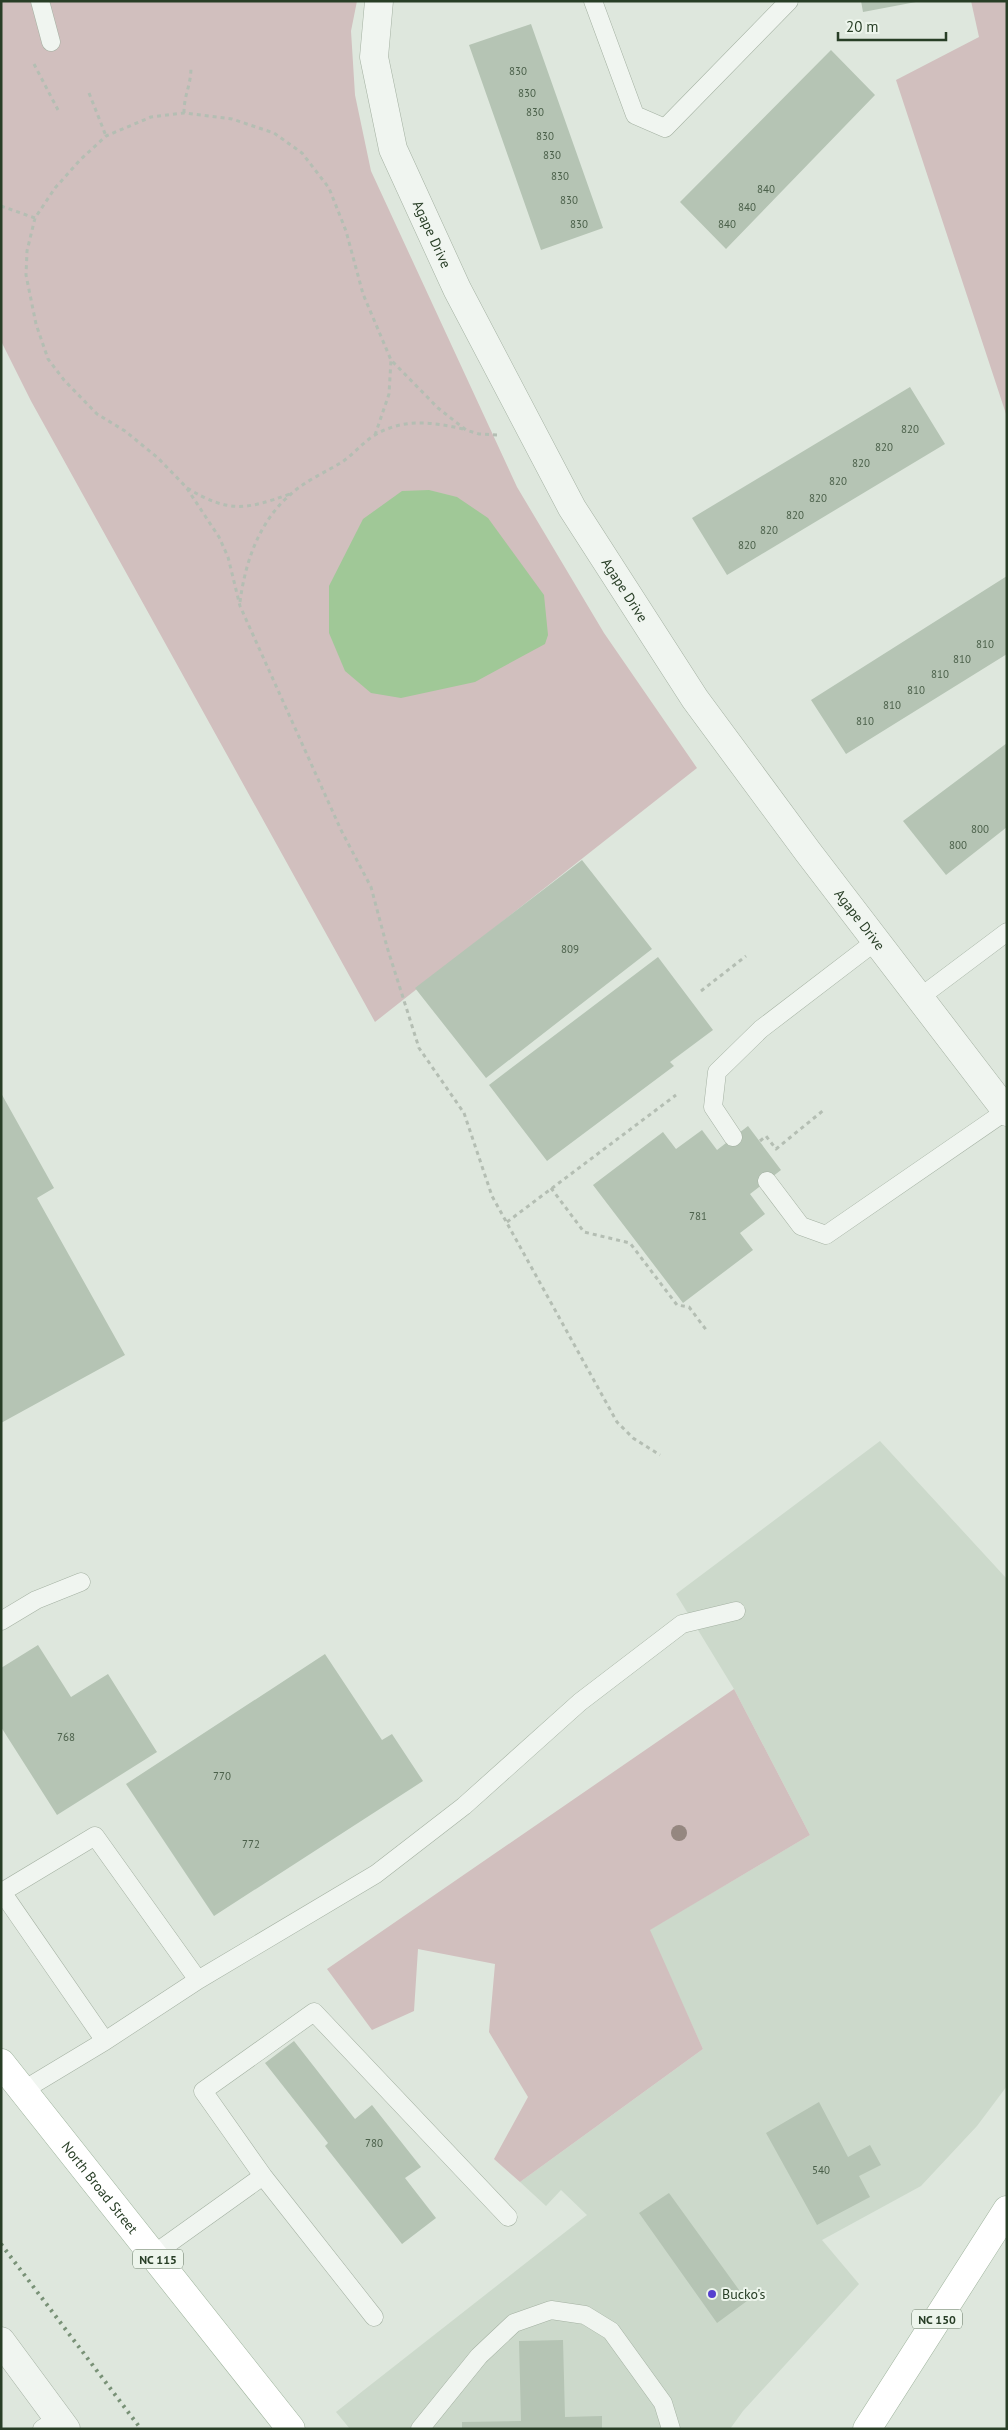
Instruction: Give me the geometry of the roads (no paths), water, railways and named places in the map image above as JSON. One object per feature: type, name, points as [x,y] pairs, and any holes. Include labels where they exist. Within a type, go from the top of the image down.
[{"type":"main road","name":"North Broad Street","points":[[1,2063],[291,2429]]},
{"type":"main road","name":"NC 150","points":[[867,2429],[1007,2210]]},
{"type":"street","name":"Agape Drive","points":[[379,1],[374,58],[393,149],[457,290],[572,508],[695,699],[1006,1112]]},
{"type":"street","points":[[1,2341],[55,2425]]},
{"type":"lane","points":[[40,1],[51,42]]},
{"type":"lane","points":[[593,1],[635,115],[665,128],[789,1]]},
{"type":"lane","points":[[919,998],[1007,932]]},
{"type":"lane","points":[[733,1137],[713,1107],[718,1072],[761,1029],[876,941]]},
{"type":"lane","points":[[767,1181],[801,1226],[826,1236],[890,1189],[1006,1112]]},
{"type":"lane","points":[[1,1621],[36,1600],[81,1582]]},
{"type":"lane","points":[[22,2091],[105,2041],[198,1980],[376,1874],[464,1806],[580,1702],[682,1624],[736,1611]]},
{"type":"lane","points":[[105,2041],[2,1892],[95,1836],[198,1980]]},
{"type":"lane","points":[[374,2317],[263,2176],[203,2092],[314,2012],[508,2217]]},
{"type":"lane","points":[[154,2254],[263,2176]]},
{"type":"lane","points":[[420,2429],[478,2356],[514,2323],[551,2310],[585,2315],[611,2331],[663,2403],[672,2429]]},
{"type":"railway","points":[[1,2244],[141,2429]]},
{"type":"place","name":"Bucko's","points":[[712,2294]]}]
